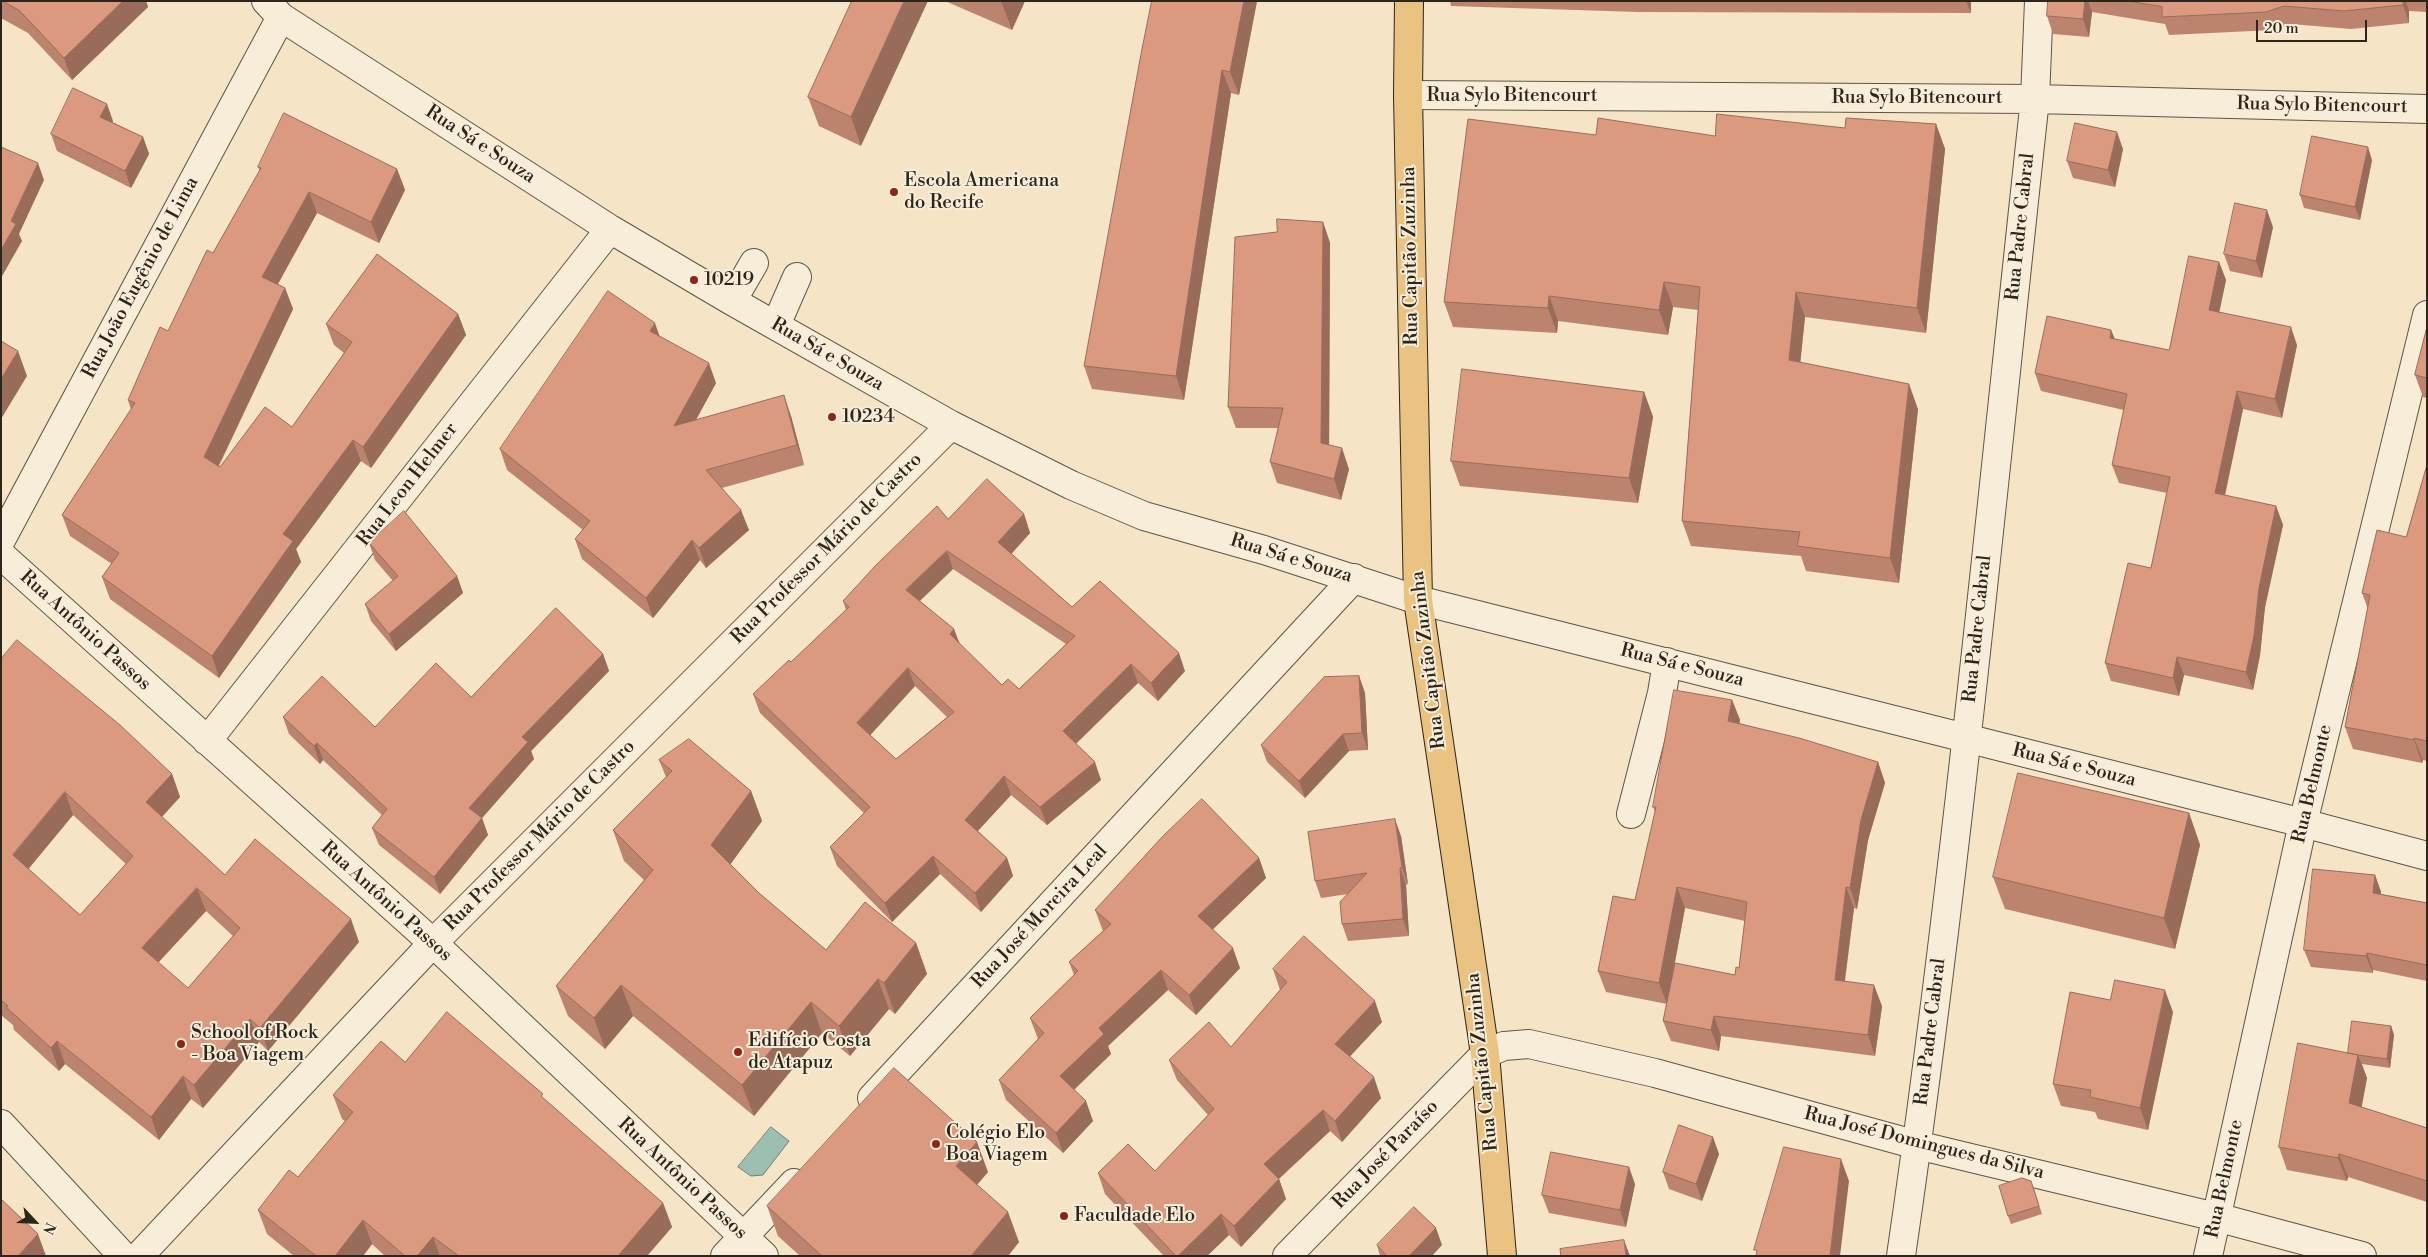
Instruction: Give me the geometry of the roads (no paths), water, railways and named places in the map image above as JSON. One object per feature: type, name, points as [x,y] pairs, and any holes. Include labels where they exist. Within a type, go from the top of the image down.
[{"type":"main road","name":"Rua Capitão Zuzinha","points":[[1408,1],[1408,95],[1418,600],[1485,1054],[1502,1256]]},
{"type":"street","name":"Rua Padre Cabral","points":[[1901,1256],[1917,1145],[1966,738],[2035,99],[2039,1]]},
{"type":"street","name":"Rua Sá e Souza","points":[[273,9],[610,229],[732,301],[951,425],[1071,485],[1144,516],[1354,578],[1418,600],[2427,856]]},
{"type":"street","name":"Rua João Eugênio de Lima","points":[[1,540],[273,9]]},
{"type":"street","name":"Rua Sylo Bitencourt","points":[[1408,95],[2035,99],[2427,109]]},
{"type":"street","name":"Rua Leon Helmer","points":[[207,741],[610,229]]},
{"type":"street","points":[[732,301],[754,263]]},
{"type":"street","points":[[776,326],[798,277]]},
{"type":"street","name":"Rua Belmonte","points":[[2208,1256],[2303,823],[2427,315]]},
{"type":"street","name":"Rua Professor Mário de Castro","points":[[139,1256],[433,943],[951,425]]},
{"type":"street","name":"Rua Antônio Passos","points":[[1,555],[433,943],[734,1246],[764,1256]]},
{"type":"street","name":"Rua José Moreira Leal","points":[[852,1120],[1354,578]]},
{"type":"street","points":[[1630,814],[1662,693],[1667,662]]},
{"type":"street","name":"Rua José Domingues da Silva","points":[[1485,1054],[1504,1046],[1529,1044],[1655,1073],[1917,1145],[2216,1216],[2362,1256]]},
{"type":"street","name":"Rua José Paraíso","points":[[1287,1256],[1485,1054]]},
{"type":"street","points":[[1,1124],[124,1256]]},
{"type":"street","points":[[734,1246],[811,1164]]},
{"type":"place","name":"Escola Americana do Recife","points":[[894,192]]},
{"type":"place","name":"10219","points":[[694,280]]},
{"type":"place","name":"10234","points":[[832,417]]},
{"type":"place","name":"School of Rock - Boa Viagem","points":[[181,1044]]},
{"type":"place","name":"Edifício Costa de Atapuz","points":[[738,1052]]},
{"type":"place","name":"Colégio Elo Boa Viagem","points":[[936,1144]]},
{"type":"place","name":"Faculdade Elo","points":[[1064,1216]]}]
